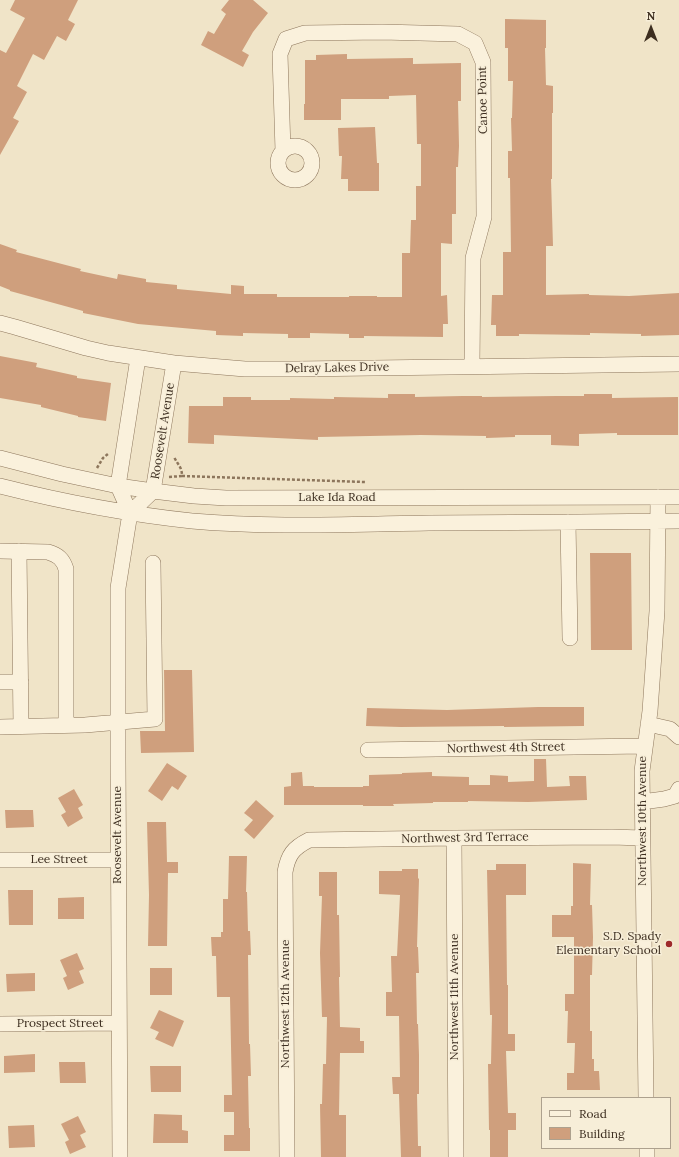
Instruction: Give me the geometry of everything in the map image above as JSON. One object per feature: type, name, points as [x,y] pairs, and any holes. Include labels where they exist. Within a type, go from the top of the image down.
[{"type":"street","name":"Canoe Point","points":[[283,150],[280,54],[286,39],[306,33],[382,32],[458,34],[475,42],[483,62],[484,217],[473,258],[472,366]]},
{"type":"street","name":"Delray Lakes Drive","points":[[0,323],[108,353],[174,363],[245,369],[679,364]]},
{"type":"street","points":[[130,513],[118,486],[138,358]]},
{"type":"street","name":"Roosevelt Avenue","points":[[120,1157],[118,588],[130,513],[153,491],[174,363]]},
{"type":"street","name":"Lake Ida Road","points":[[0,458],[62,474],[118,486],[194,496],[263,498],[679,497]]},
{"type":"street","points":[[0,486],[69,503],[192,521],[261,524],[679,522]]},
{"type":"street","name":"Northwest 10th Avenue","points":[[646,1097],[642,770],[644,746],[650,711],[657,611],[658,497]]},
{"type":"street","points":[[568,522],[570,638]]},
{"type":"street","points":[[0,551],[48,552],[60,557],[64,562],[66,568],[66,725]]},
{"type":"street","points":[[19,551],[21,726]]},
{"type":"street","points":[[0,727],[85,725],[155,719],[154,563]]},
{"type":"street","points":[[0,682],[21,682]]},
{"type":"street","points":[[648,724],[670,729],[679,737]]},
{"type":"street","name":"Northwest 4th Street","points":[[368,750],[644,746]]},
{"type":"street","points":[[642,802],[675,796],[679,789]]},
{"type":"street","name":"Northwest 11th Avenue","points":[[454,838],[456,1157]]},
{"type":"street","name":"Northwest 3rd Terrace","points":[[292,852],[299,845],[309,840],[642,838]]},
{"type":"street","name":"Northwest 12th Avenue","points":[[287,1157],[285,872],[287,861],[292,852]]},
{"type":"street","name":"Lee Street","points":[[0,860],[118,860]]},
{"type":"street","name":"Prospect Street","points":[[0,1024],[119,1023]]},
{"type":"building","points":[[15,0],[78,0],[68,20],[75,24],[66,41],[57,36],[44,60],[33,54],[17,86],[27,92],[13,118],[19,121],[0,155],[0,50],[6,53],[25,18],[10,10]]},
{"type":"building","points":[[229,0],[253,0],[268,13],[253,32],[242,51],[249,55],[243,67],[201,45],[208,31],[214,34],[226,14],[221,10]]},
{"type":"building","points":[[505,19],[546,20],[546,85],[553,86],[551,179],[553,246],[546,246],[546,295],[589,294],[629,296],[679,293],[679,335],[641,336],[641,334],[590,333],[590,335],[519,334],[519,336],[496,336],[496,325],[491,325],[492,295],[503,295],[503,252],[511,252],[508,151],[512,151],[511,118],[513,81],[508,81],[508,48],[505,48]]},
{"type":"building","points":[[347,54],[347,59],[413,58],[413,64],[461,63],[461,101],[458,101],[459,146],[458,167],[456,167],[456,214],[452,214],[452,244],[441,243],[441,296],[447,295],[448,324],[443,324],[443,337],[364,336],[364,338],[349,338],[349,334],[310,333],[310,338],[288,338],[288,334],[243,333],[243,336],[216,335],[216,331],[138,324],[83,313],[83,311],[10,291],[0,286],[0,244],[17,250],[16,252],[81,269],[80,271],[117,279],[118,274],[146,279],[146,282],[177,285],[177,289],[231,294],[231,285],[244,286],[244,294],[277,294],[277,297],[402,297],[402,253],[410,253],[411,220],[416,220],[416,186],[421,186],[421,144],[417,144],[416,95],[389,96],[389,99],[341,99],[341,120],[304,120],[305,60],[316,60],[316,55]]},
{"type":"building","points":[[375,127],[377,163],[379,163],[379,191],[348,191],[348,179],[341,179],[342,156],[339,156],[338,128]]},
{"type":"building","points":[[0,356],[37,363],[36,367],[77,376],[77,378],[111,383],[106,421],[78,417],[41,407],[41,405],[0,398]]},
{"type":"building","points":[[388,394],[415,394],[415,397],[584,396],[584,394],[612,394],[612,398],[678,397],[678,435],[617,435],[617,433],[579,434],[579,446],[551,445],[551,435],[515,435],[515,437],[486,438],[486,436],[421,435],[318,437],[318,440],[214,435],[214,444],[188,443],[189,406],[223,406],[223,397],[251,397],[251,400],[290,400],[290,398],[334,399],[334,397],[388,398]]},
{"type":"building","points":[[590,553],[631,553],[632,650],[591,650]]},
{"type":"building","points":[[164,670],[192,670],[194,752],[141,753],[140,731],[165,731]]},
{"type":"building","points":[[584,707],[584,726],[366,726],[367,708],[447,710]]},
{"type":"building","points":[[534,759],[546,759],[547,787],[570,786],[569,776],[586,776],[587,800],[528,802],[433,802],[393,804],[394,806],[284,805],[284,787],[291,786],[291,773],[302,772],[303,786],[314,787],[363,787],[369,786],[369,775],[432,772],[432,776],[469,777],[469,785],[490,785],[490,775],[508,776],[508,782],[534,781]]},
{"type":"building","points":[[167,763],[187,776],[178,790],[172,786],[162,801],[148,791]]},
{"type":"building","points":[[74,789],[83,805],[78,808],[83,818],[68,827],[61,815],[66,812],[58,798]]},
{"type":"building","points":[[256,800],[274,816],[254,839],[244,830],[253,820],[244,813]]},
{"type":"building","points":[[5,810],[33,810],[34,827],[6,828]]},
{"type":"building","points":[[147,822],[166,822],[167,862],[178,862],[178,873],[168,873],[167,946],[148,946],[149,895]]},
{"type":"building","points":[[229,856],[247,856],[246,892],[251,955],[248,955],[249,1044],[251,1076],[248,1076],[250,1151],[224,1151],[224,1135],[234,1135],[234,1112],[224,1112],[224,1095],[232,1095],[230,997],[217,997],[216,956],[212,956],[211,937],[221,937],[221,932],[223,932],[223,899],[228,899]]},
{"type":"building","points":[[573,863],[591,864],[590,905],[592,905],[593,937],[592,975],[590,975],[590,1031],[592,1031],[592,1059],[594,1059],[594,1071],[599,1071],[600,1090],[567,1090],[567,1073],[574,1073],[575,1043],[567,1043],[568,1011],[565,1011],[565,994],[574,994],[574,937],[552,937],[552,915],[571,915],[571,906],[573,906]]},
{"type":"building","points":[[496,864],[526,864],[526,895],[506,895],[508,1034],[515,1034],[515,1051],[506,1051],[508,1113],[516,1113],[516,1130],[508,1130],[508,1157],[490,1157],[488,1064],[491,1064],[492,1015],[490,1015],[487,870],[496,870]]},
{"type":"building","points":[[402,869],[418,869],[419,879],[417,947],[419,973],[416,973],[419,1055],[419,1094],[417,1094],[418,1146],[421,1146],[421,1157],[401,1157],[399,1094],[393,1094],[392,1077],[400,1077],[399,1016],[386,1016],[386,992],[392,992],[391,956],[397,956],[400,895],[379,894],[379,871],[402,871]]},
{"type":"building","points":[[319,872],[337,872],[340,1027],[360,1028],[360,1041],[364,1041],[364,1053],[340,1053],[339,1115],[346,1115],[346,1157],[321,1157],[320,1104],[322,1104],[323,1064],[326,1064],[327,1017],[322,1017],[320,953],[322,896],[319,896]]},
{"type":"building","points":[[8,890],[33,890],[33,925],[9,925]]},
{"type":"building","points":[[84,897],[84,919],[58,919],[58,898]]},
{"type":"building","points":[[77,953],[84,969],[79,971],[84,983],[68,990],[63,978],[67,976],[60,960]]},
{"type":"building","points":[[150,968],[172,968],[172,995],[150,995]]},
{"type":"building","points":[[35,973],[35,991],[7,992],[6,974]]},
{"type":"building","points":[[159,1010],[184,1021],[173,1047],[155,1039],[159,1032],[150,1028]]},
{"type":"building","points":[[35,1054],[35,1072],[4,1073],[4,1056]]},
{"type":"building","points":[[59,1062],[85,1062],[86,1083],[60,1083]]},
{"type":"building","points":[[150,1066],[181,1066],[181,1092],[151,1092]]},
{"type":"building","points":[[154,1114],[182,1115],[182,1130],[188,1131],[188,1143],[153,1143]]},
{"type":"building","points":[[78,1116],[86,1132],[80,1135],[86,1147],[70,1154],[65,1142],[69,1140],[61,1124]]},
{"type":"building","points":[[34,1125],[35,1147],[9,1148],[8,1126]]},
{"type":"place","name":"S.D. Spady Elementary School","points":[[669,944]]}]
